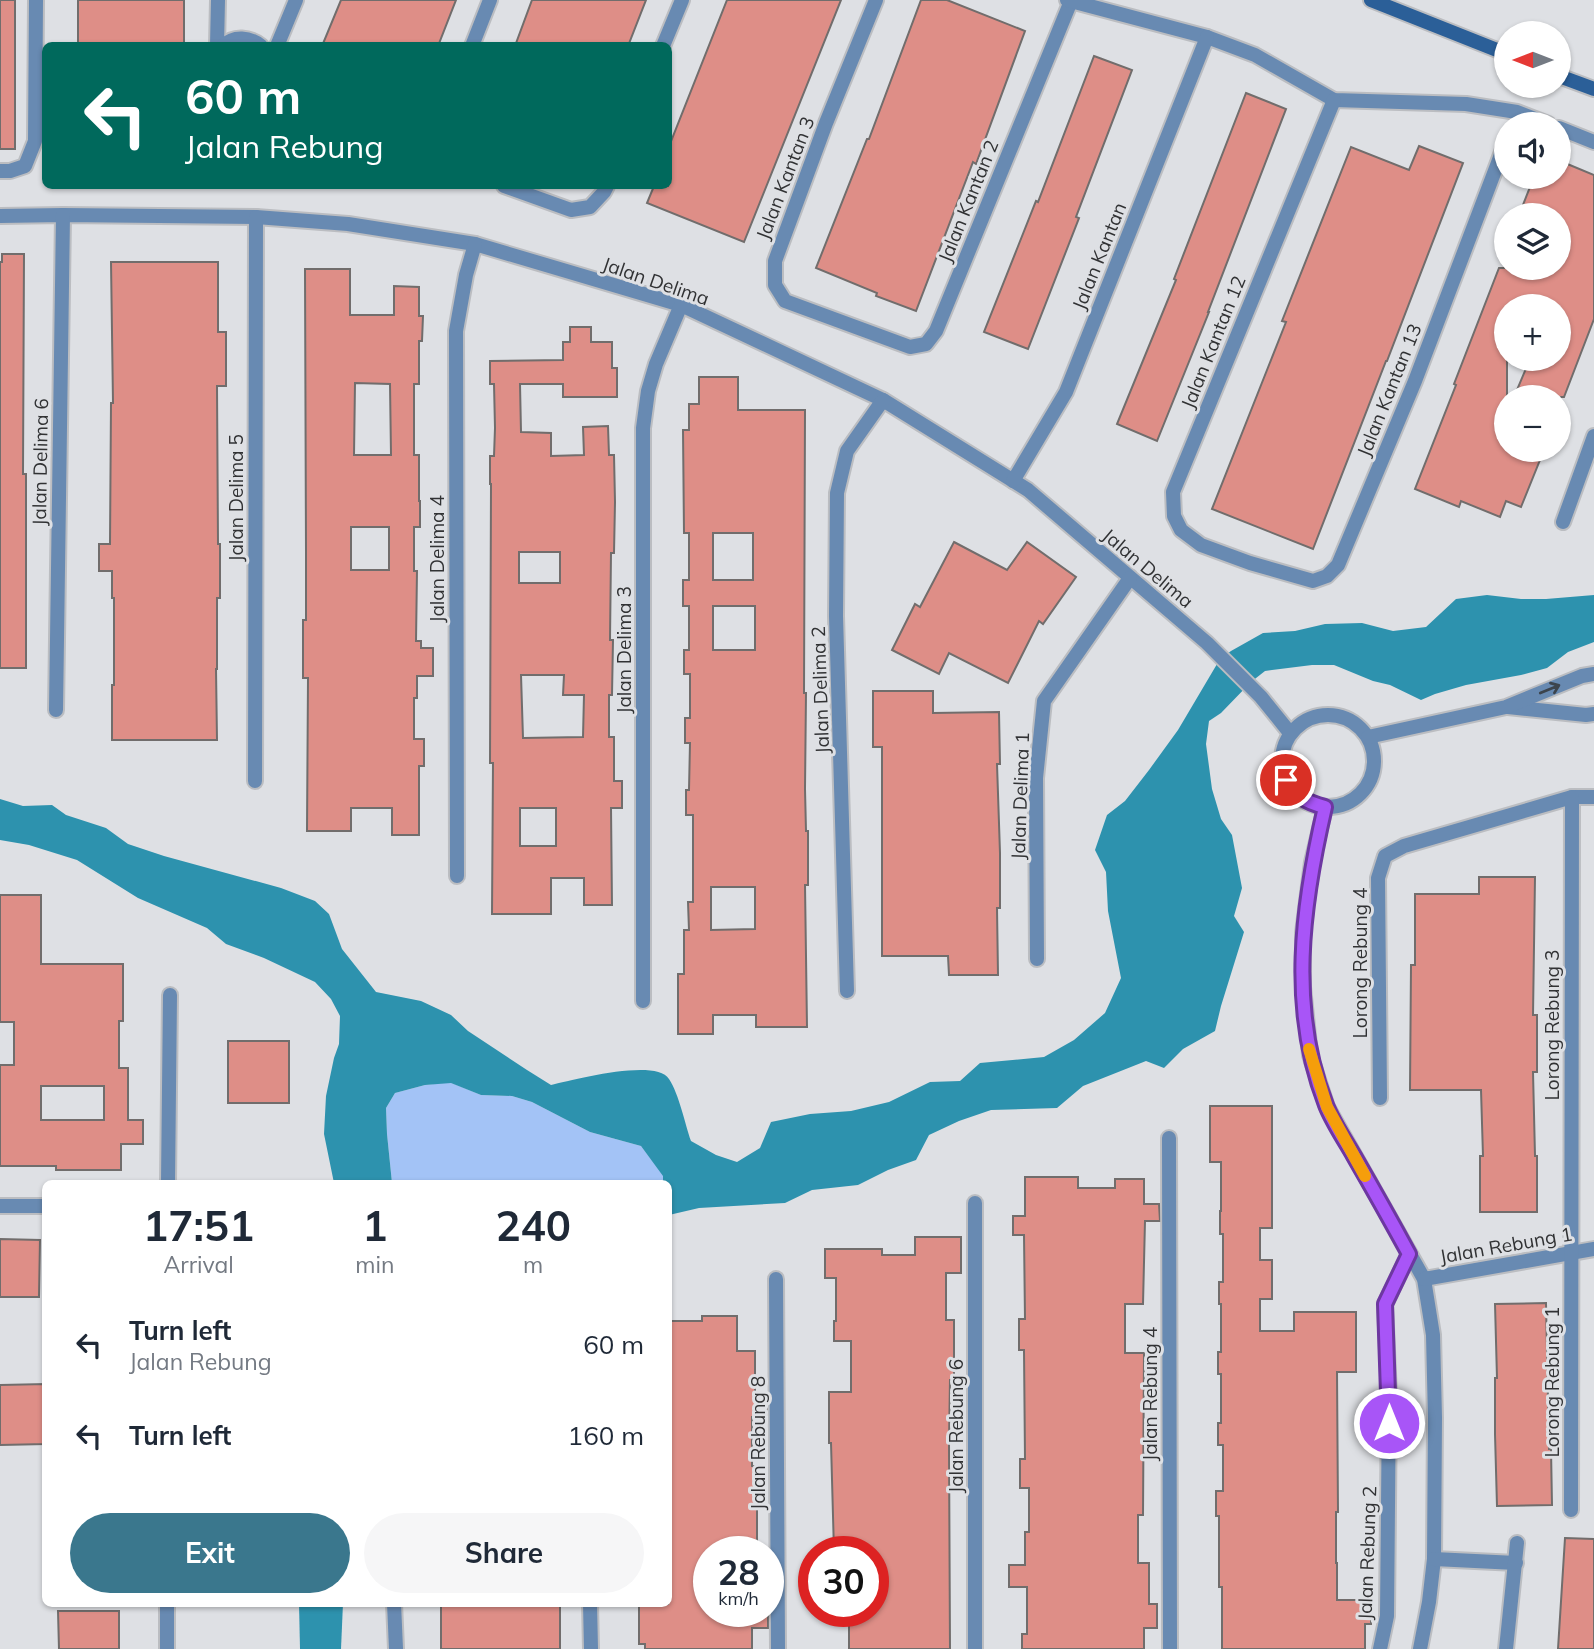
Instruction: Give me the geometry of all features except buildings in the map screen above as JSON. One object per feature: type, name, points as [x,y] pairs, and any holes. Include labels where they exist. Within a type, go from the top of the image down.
[{"type":"main road","points":[[1371,0],[1494,49]]},
{"type":"main road","points":[[1572,81],[1594,89]]},
{"type":"street","points":[[0,171],[25,166],[36,141],[36,0]]},
{"type":"street","points":[[218,0],[220,42]]},
{"type":"street","points":[[279,42],[296,0]]},
{"type":"street","points":[[474,42],[490,0]]},
{"type":"street","points":[[665,42],[682,0]]},
{"type":"street","name":"Jalan Kantan 3","points":[[855,326],[785,301],[775,285],[775,261],[826,123],[876,0]]},
{"type":"street","points":[[1069,1],[1207,37],[1255,55],[1334,100],[1466,104],[1494,112]]},
{"type":"street","name":"Jalan Kantan 2","points":[[855,326],[910,348],[926,344],[936,331],[1069,1]]},
{"type":"street","name":"Jalan Kantan","points":[[1013,481],[1066,392],[1207,37]]},
{"type":"street","points":[[226,42],[241,38],[256,42]]},
{"type":"street","name":"Jalan Kantan 12","points":[[1250,563],[1201,545],[1181,530],[1174,516],[1172,492],[1334,100]]},
{"type":"street","points":[[1571,133],[1594,142]]},
{"type":"street","name":"Jalan Kantan 13","points":[[1250,563],[1313,581],[1327,576],[1338,565],[1415,381],[1494,173]]},
{"type":"street","points":[[513,189],[571,210],[590,206],[606,189]]},
{"type":"street","name":"Jalan Delima 6","points":[[56,710],[63,215]]},
{"type":"street","name":"Jalan Delima","points":[[0,216],[256,216],[348,224],[475,244],[681,305],[883,400],[1028,490],[1207,643],[1261,697],[1290,733]]},
{"type":"street","name":"Jalan Delima 5","points":[[255,780],[256,216]]},
{"type":"street","name":"Jalan Delima 4","points":[[457,876],[456,331],[466,275],[475,244]]},
{"type":"street","name":"Jalan Delima 3","points":[[643,1001],[643,428],[648,391],[656,364],[681,305]]},
{"type":"street","name":"Jalan Delima 2","points":[[847,992],[836,615],[837,493],[847,451],[883,400]]},
{"type":"street","points":[[1563,522],[1594,436]]},
{"type":"street","name":"Jalan Delima 1","points":[[1037,959],[1036,778],[1044,701],[1130,578]]},
{"type":"street","points":[[1368,737],[1506,707],[1582,676],[1594,674]]},
{"type":"street","points":[[1506,707],[1594,714]]},
{"type":"street","points":[[1315,715],[1345,717],[1359,725],[1374,751],[1371,779],[1363,791],[1339,806],[1325,807],[1309,803],[1295,794],[1286,780],[1282,765],[1283,748],[1290,733],[1301,722],[1315,715]]},
{"type":"street","points":[[1572,797],[1594,797]]},
{"type":"street","name":"Lorong Rebung 4","points":[[1380,1098],[1378,878],[1385,856],[1404,846],[1572,797]]},
{"type":"street","name":"Lorong Rebung 3","points":[[1570,1253],[1572,797]]},
{"type":"street","points":[[1325,807],[1312,862],[1303,933],[1303,987],[1310,1055],[1327,1107],[1424,1279],[1433,1335],[1434,1559],[1420,1649]]},
{"type":"street","points":[[168,1180],[170,995]]},
{"type":"street","name":"Jalan Rebung 4","points":[[1169,1138],[1170,1649]]},
{"type":"street","name":"Jalan Rebung 6","points":[[975,1203],[975,1649]]},
{"type":"street","points":[[0,1206],[42,1206]]},
{"type":"street","name":"Jalan Rebung 1","points":[[1424,1279],[1594,1249]]},
{"type":"street","name":"Lorong Rebung 1","points":[[1570,1253],[1571,1510]]},
{"type":"street","name":"Jalan Rebung 2","points":[[1380,1649],[1387,1616],[1389,1396],[1385,1304],[1409,1254]]},
{"type":"street","name":"Jalan Rebung 8","points":[[776,1279],[778,1649]]},
{"type":"street","points":[[1506,1649],[1517,1543]]},
{"type":"street","points":[[1434,1559],[1516,1563]]},
{"type":"street","points":[[166,1649],[167,1607]]},
{"type":"street","points":[[394,1607],[396,1649]]},
{"type":"street","points":[[590,1607],[591,1649]]},
{"type":"shaded area","points":[[1487,595],[1546,599],[1594,595],[1594,642],[1568,652],[1547,668],[1466,685],[1421,700],[1390,685],[1334,665],[1265,671],[1209,721],[1206,744],[1212,789],[1221,819],[1232,835],[1242,888],[1234,916],[1244,932],[1215,1031],[1183,1049],[1164,1068],[1146,1061],[1083,1086],[1057,1108],[991,1110],[959,1121],[929,1135],[916,1160],[858,1185],[812,1190],[785,1203],[699,1208],[672,1214],[672,1180],[663,1180],[663,1176],[641,1146],[590,1132],[532,1102],[512,1096],[481,1095],[451,1083],[425,1085],[395,1093],[386,1108],[392,1180],[333,1180],[324,1134],[326,1096],[339,1044],[340,1016],[331,999],[315,982],[226,944],[207,928],[138,898],[77,860],[29,845],[0,840],[0,799],[23,806],[52,805],[66,815],[106,828],[128,844],[281,888],[315,901],[329,914],[342,949],[376,992],[421,1001],[451,1015],[468,1031],[551,1085],[613,1072],[648,1070],[661,1073],[669,1079],[676,1093],[691,1141],[716,1155],[737,1162],[760,1148],[771,1122],[810,1114],[851,1111],[889,1102],[930,1082],[960,1081],[980,1063],[1044,1057],[1074,1040],[1105,1013],[1121,978],[1108,911],[1106,872],[1095,850],[1107,815],[1125,801],[1178,730],[1220,659],[1263,633],[1295,631],[1325,624],[1362,623],[1393,631],[1426,627],[1456,599]]},
{"type":"shaded area","points":[[452,1083],[481,1095],[512,1096],[532,1102],[590,1132],[641,1146],[664,1176],[663,1180],[392,1180],[386,1108],[395,1093],[425,1085]]},
{"type":"shaded area","points":[[299,1607],[343,1607],[341,1649],[300,1649]]},
{"type":"slow traffic","points":[[1309,1049],[1327,1107],[1365,1176]]},
{"type":"route","points":[[1286,780],[1295,794],[1309,803],[1325,807],[1312,862],[1303,933],[1303,987],[1310,1055],[1327,1107],[1409,1254],[1385,1304],[1389,1423]]}]
